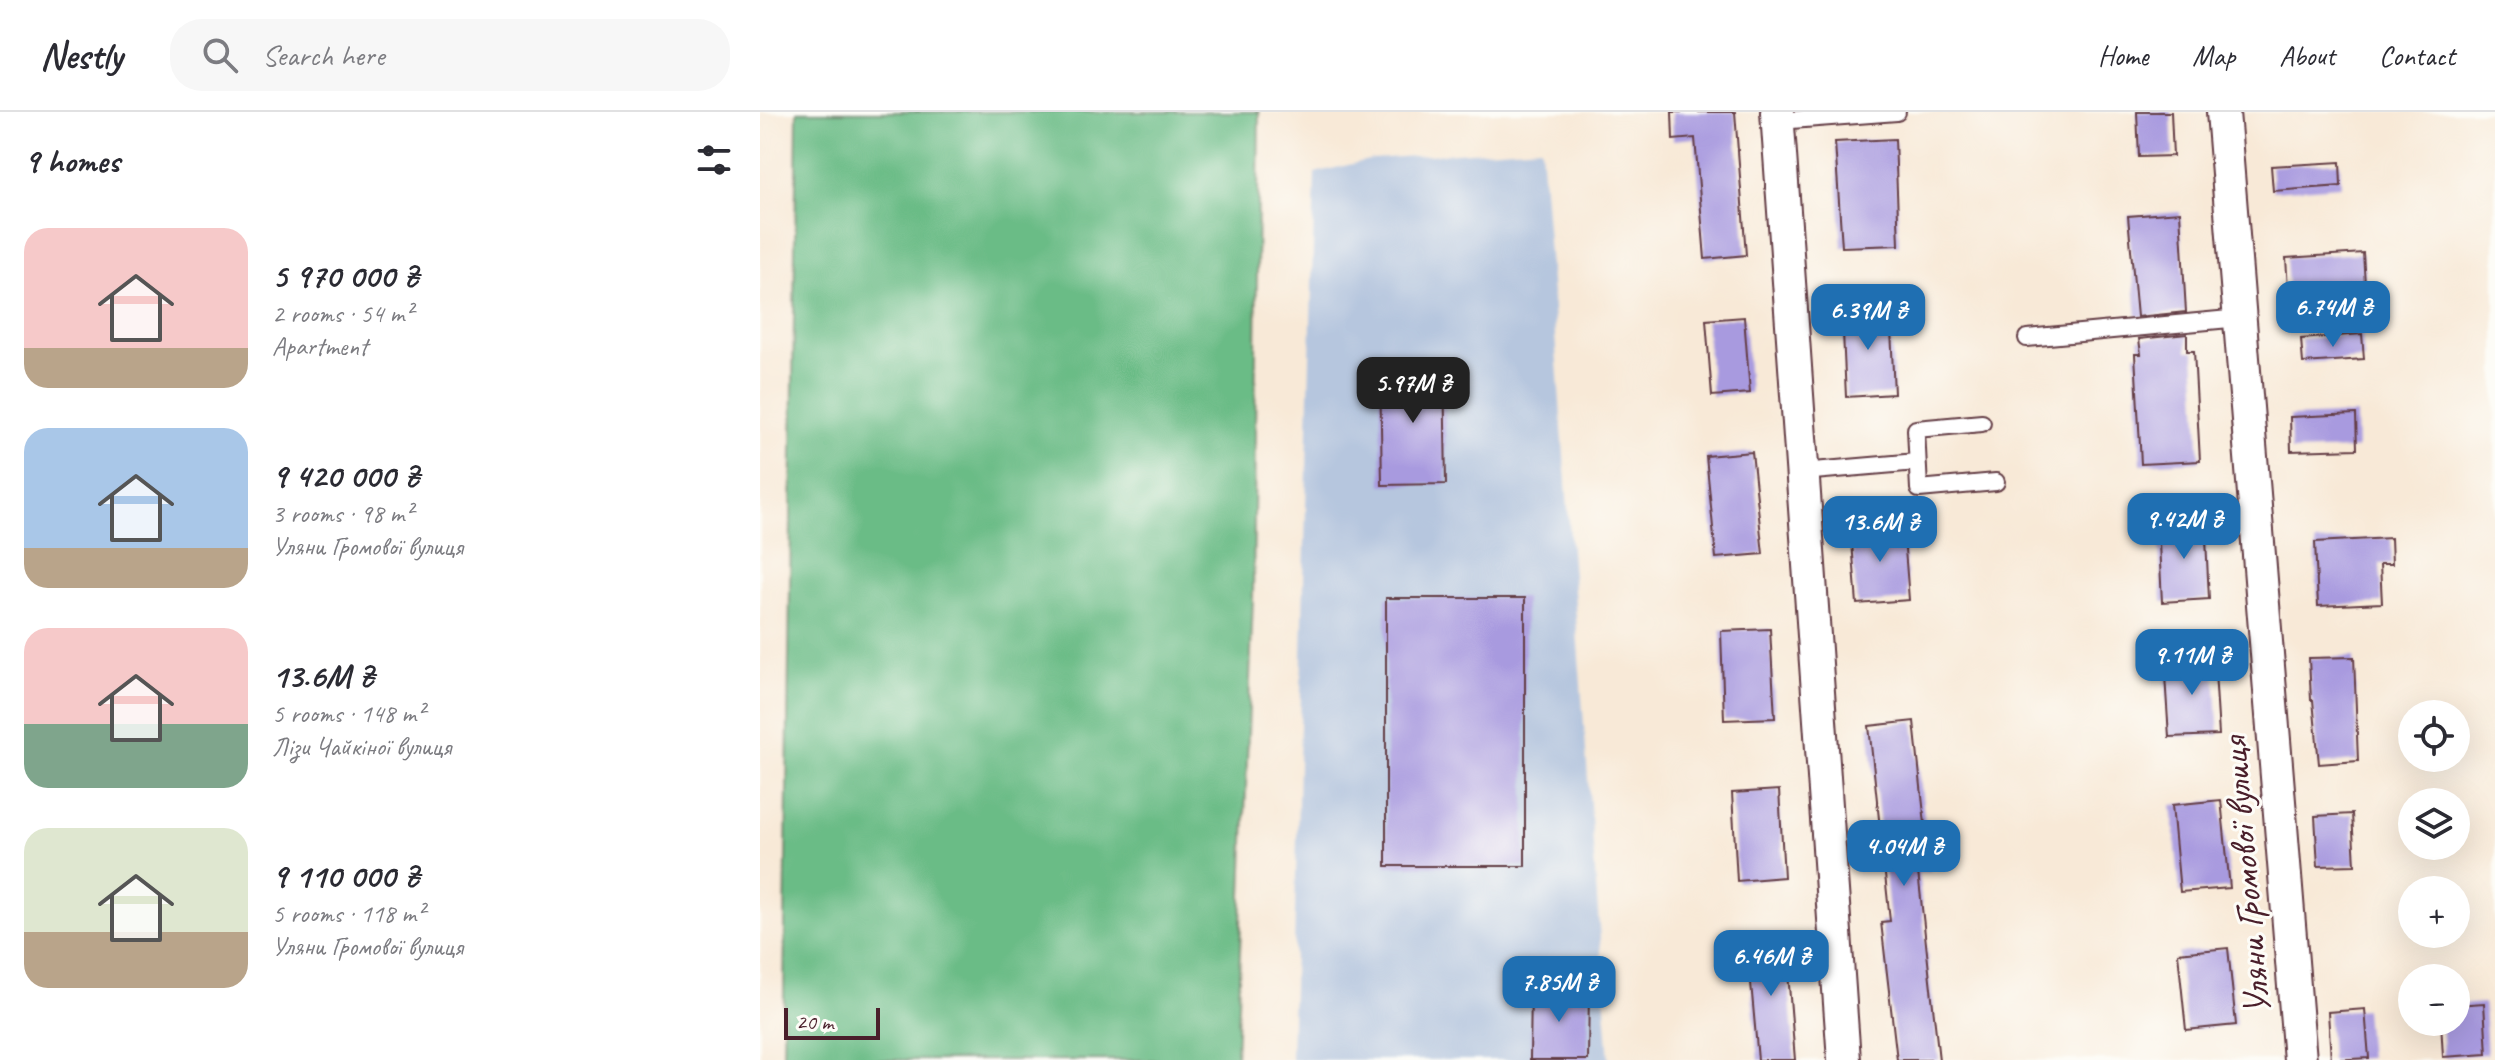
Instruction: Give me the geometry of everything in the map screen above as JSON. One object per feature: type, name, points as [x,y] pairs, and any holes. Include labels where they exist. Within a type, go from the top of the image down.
[{"type":"street","name":"Уляни Громової вулиця","points":[[2223,112],[2300,1060]]},
{"type":"street","points":[[1778,116],[1844,1060]]},
{"type":"lane","points":[[1778,116],[1897,112]]},
{"type":"lane","points":[[2027,338],[2240,318]]},
{"type":"lane","points":[[1982,423],[1916,429],[1919,489],[1996,482]]},
{"type":"lane","points":[[1802,472],[1917,462]]},
{"type":"shaded area","points":[[1541,147],[1609,1060],[1291,1060],[1315,173],[1373,159]]},
{"type":"green space","points":[[797,112],[1259,112],[1253,598],[1236,1060],[783,1060]]},
{"type":"building","points":[[1672,112],[1735,112],[1746,255],[1705,259],[1695,138],[1673,140]]},
{"type":"building","points":[[2137,112],[2171,112],[2173,156],[2139,157]]},
{"type":"building","points":[[1895,139],[1899,245],[1842,247],[1835,142]]},
{"type":"building","points":[[2340,162],[2341,186],[2273,191],[2271,166]]},
{"type":"building","points":[[2180,212],[2186,312],[2137,317],[2128,216]]},
{"type":"building","points":[[2363,253],[2365,284],[2288,289],[2286,258]]},
{"type":"building","points":[[1890,307],[1894,394],[1846,397],[1842,310]]},
{"type":"building","points":[[1744,317],[1750,393],[1712,396],[1706,320]]},
{"type":"building","points":[[2187,334],[2187,351],[2194,351],[2200,461],[2141,464],[2135,354],[2141,354],[2139,339]]},
{"type":"building","points":[[2362,334],[2364,359],[2303,363],[2301,339]]},
{"type":"building","points":[[1444,365],[1446,484],[1382,485],[1380,367]]},
{"type":"building","points":[[2356,414],[2357,449],[2291,451],[2290,417]]},
{"type":"building","points":[[1752,452],[1763,554],[1716,558],[1706,456]]},
{"type":"building","points":[[2205,519],[2209,599],[2162,602],[2158,523]]},
{"type":"building","points":[[1903,524],[1909,600],[1857,604],[1851,530]]},
{"type":"building","points":[[2391,538],[2392,564],[2380,564],[2382,603],[2318,606],[2315,542]]},
{"type":"building","points":[[1386,598],[1525,598],[1525,866],[1386,866]]},
{"type":"building","points":[[1770,629],[1775,718],[1724,720],[1721,631]]},
{"type":"building","points":[[2214,656],[2219,735],[2169,737],[2164,660]]},
{"type":"building","points":[[2354,657],[2358,761],[2319,764],[2309,658]]},
{"type":"building","points":[[1914,721],[1930,871],[1918,872],[1939,1060],[1897,1060],[1881,922],[1890,921],[1869,726]]},
{"type":"building","points":[[1779,790],[1784,877],[1737,881],[1732,793]]},
{"type":"building","points":[[2221,800],[2230,888],[2180,892],[2172,805]]},
{"type":"building","points":[[2352,814],[2355,865],[2318,866],[2315,816]]},
{"type":"building","points":[[1785,935],[1795,1060],[1758,1060],[1747,938]]},
{"type":"building","points":[[2228,948],[2236,1025],[2186,1030],[2178,953]]},
{"type":"building","points":[[1531,987],[1589,988],[1588,1060],[1530,1060]]},
{"type":"building","points":[[2484,1003],[2487,1054],[2443,1057],[2442,1036],[2470,1036],[2470,1004]]},
{"type":"building","points":[[2365,1009],[2369,1058],[2331,1060],[2328,1012]]}]
